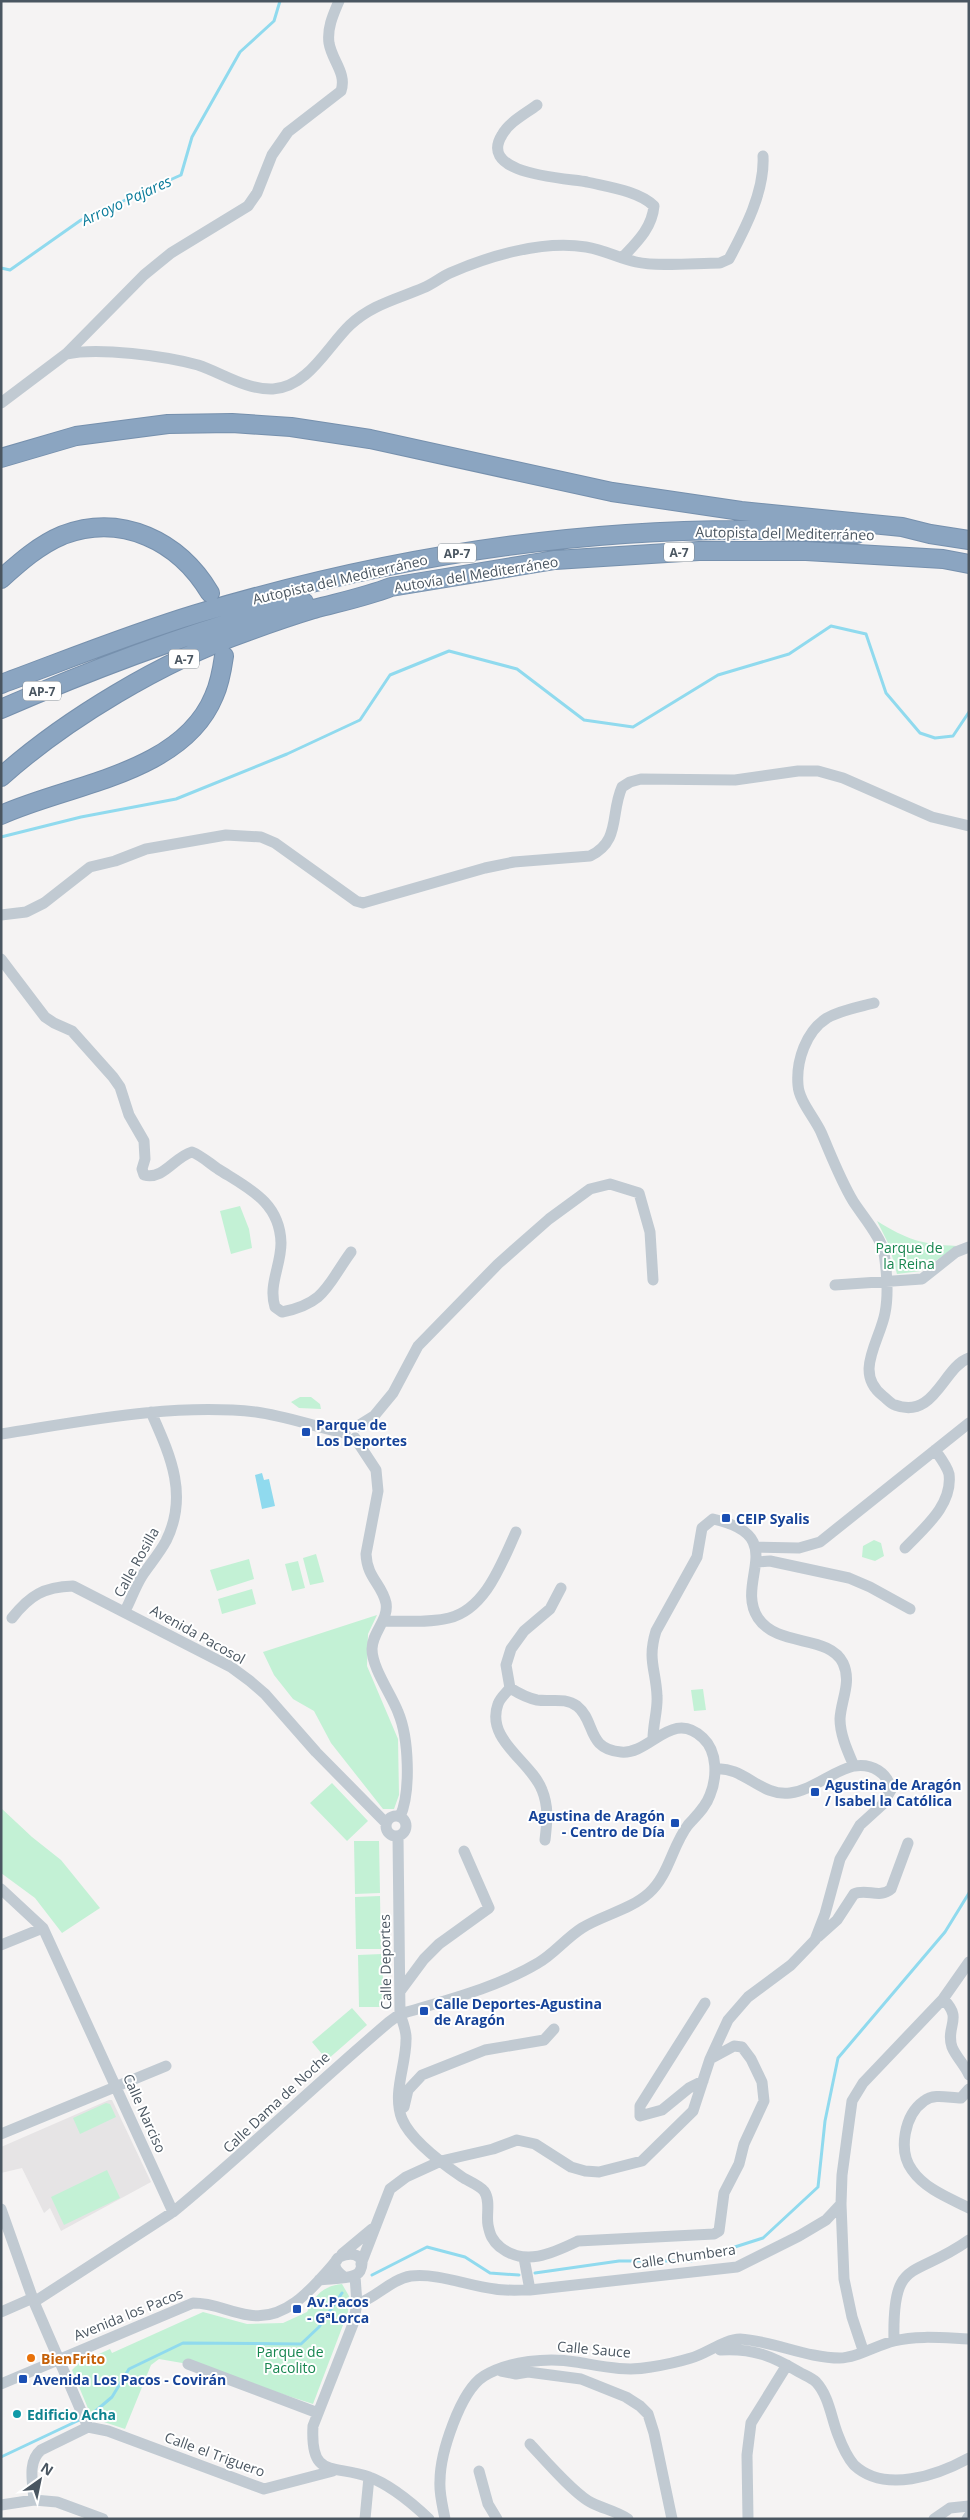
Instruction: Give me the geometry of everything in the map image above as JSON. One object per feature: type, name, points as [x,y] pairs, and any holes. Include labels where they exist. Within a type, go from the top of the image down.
[{"type":"highway","points":[[1,458],[76,436],[168,424],[232,423],[291,427],[370,439],[612,492],[741,511],[902,527],[930,534],[969,540]]},
{"type":"highway","points":[[1,580],[20,562],[64,535],[84,530],[107,528],[130,531],[153,538],[172,548],[189,563],[210,592]]},
{"type":"highway","name":"Autopista del Mediterráneo","points":[[1,684],[114,642],[232,604],[312,582],[378,568],[520,543],[611,533],[733,529],[901,537],[930,534]]},
{"type":"highway","name":"Autovía del Mediterráneo","points":[[1,778],[68,726],[110,699],[197,652],[243,633],[314,609],[365,597],[391,587],[556,560],[698,551],[806,551],[943,559],[969,564]]},
{"type":"highway","name":"Autopista del Mediterráneo","points":[[1,709],[82,674],[186,635],[270,610],[362,587],[391,587]]},
{"type":"highway","points":[[1,815],[30,802],[128,771],[175,745],[190,732],[214,697],[224,656]]},
{"type":"street","points":[[1,403],[66,354],[144,275],[171,253],[248,206],[257,192],[272,155],[288,132],[341,91],[344,83],[342,74],[329,43],[329,27],[339,1]]},
{"type":"street","points":[[537,105],[502,134],[498,144],[499,154],[510,165],[528,173],[586,182],[646,198],[654,206],[653,218],[641,238],[623,257]]},
{"type":"street","points":[[66,354],[83,351],[164,359],[198,365],[254,388],[274,389],[290,385],[308,372],[350,325],[370,309],[424,288],[449,274],[514,252],[542,246],[585,247],[638,262],[720,263],[729,259],[754,204],[764,169],[763,156]]},
{"type":"street","points":[[1,915],[26,912],[44,903],[90,867],[115,861],[146,849],[180,842],[240,834],[261,837],[275,843],[356,901],[371,902],[485,868],[514,862],[590,856],[599,851],[613,831],[622,787],[630,782],[641,779],[735,780],[798,771],[818,771],[843,778],[932,817],[969,826]]},
{"type":"street","points":[[1,959],[45,1017],[54,1024],[72,1031],[120,1087],[129,1115],[144,1141],[145,1159],[142,1169],[144,1175],[152,1177],[158,1175],[179,1158],[192,1152],[256,1192],[269,1204],[277,1220],[281,1244],[272,1284],[275,1308],[282,1312],[312,1303],[322,1294],[351,1252]]},
{"type":"street","points":[[874,1003],[827,1018],[811,1033],[801,1054],[798,1085],[803,1100],[852,1198],[884,1250],[888,1281],[885,1315],[869,1362],[869,1378],[878,1392],[894,1405],[907,1408],[924,1403],[940,1390],[961,1361],[969,1358]]},
{"type":"street","points":[[352,1432],[374,1416],[392,1393],[418,1346],[456,1305],[549,1219],[590,1189],[610,1184],[639,1193],[650,1232],[653,1280]]},
{"type":"street","points":[[835,1285],[922,1279],[956,1252],[969,1247]]},
{"type":"street","points":[[1,1434],[151,1412],[254,1412],[352,1432],[376,1470],[378,1491],[366,1554],[366,1564],[374,1583],[385,1600],[387,1608],[384,1622],[372,1648],[374,1661],[399,1713],[405,1740],[404,1804],[400,1817]]},
{"type":"street","name":"Calle Rosilla","points":[[125,1611],[141,1578],[167,1540],[173,1524],[175,1473],[170,1455],[151,1412]]},
{"type":"street","points":[[755,1547],[799,1548],[820,1542],[969,1422]]},
{"type":"street","points":[[905,1548],[944,1504],[949,1473],[935,1450]]},
{"type":"street","points":[[653,1739],[653,1718],[658,1700],[651,1658],[652,1642],[656,1631],[697,1557],[702,1528],[713,1519],[726,1522],[743,1530],[755,1547],[757,1562],[751,1598],[759,1619],[770,1630],[782,1636],[830,1649],[842,1662],[847,1682],[842,1708],[841,1731],[854,1766],[803,1790],[789,1794],[768,1790],[732,1769],[715,1769]]},
{"type":"street","points":[[384,1622],[420,1622],[451,1618],[470,1607],[488,1589],[516,1532]]},
{"type":"street","points":[[757,1562],[770,1562],[849,1578],[870,1587],[910,1610]]},
{"type":"street","name":"Avenida Pacosol","points":[[12,1618],[24,1602],[51,1586],[73,1586],[231,1667],[265,1694],[316,1752],[386,1823]]},
{"type":"street","points":[[545,1840],[548,1808],[542,1788],[530,1769],[503,1741],[496,1722],[498,1704],[510,1688],[506,1664],[511,1649],[524,1632],[550,1610],[561,1588]]},
{"type":"street","points":[[400,2014],[516,1976],[541,1962],[567,1938],[583,1927],[636,1903],[649,1893],[661,1879],[679,1839],[710,1796],[715,1769],[710,1748],[703,1738],[692,1731],[680,1728],[664,1732],[636,1750],[623,1753],[610,1750],[598,1742],[590,1730],[586,1716],[577,1707],[566,1701],[538,1700],[524,1697],[510,1688]]},
{"type":"street","name":"Avenida los Pacos","points":[[361,2264],[373,2228],[390,2190],[406,2177],[441,2161],[493,2149],[517,2140],[536,2144],[571,2167],[599,2172],[642,2161],[693,2111],[710,2059],[728,2020],[748,1997],[791,1965],[815,1940],[825,1914],[840,1859],[860,1825],[888,1798],[891,1790],[888,1778],[878,1770],[854,1766]]},
{"type":"street","points":[[400,1817],[406,1825],[402,1834],[398,1836],[388,1832],[386,1823],[390,1818],[400,1817]]},
{"type":"street","name":"Calle Deportes","points":[[398,1836],[400,2014],[406,2038],[399,2088],[402,2119]]},
{"type":"street","points":[[815,1940],[837,1920],[854,1894],[858,1892],[882,1894],[891,1889],[908,1843]]},
{"type":"street","points":[[401,1990],[424,1959],[439,1944],[489,1908],[464,1851]]},
{"type":"street","name":"Calle Narciso","points":[[1,1889],[43,1928],[173,2212]]},
{"type":"street","points":[[825,1914],[837,1920]]},
{"type":"street","points":[[1,1945],[43,1928]]},
{"type":"street","points":[[863,2350],[852,2317],[844,2279],[841,2204],[842,2175],[852,2102],[863,2083],[943,2000],[967,1967]]},
{"type":"street","points":[[943,2000],[951,2007],[954,2015],[951,2040],[953,2049],[969,2075]]},
{"type":"street","points":[[702,2081],[689,2088],[662,2110],[640,2116],[640,2106],[705,2003]]},
{"type":"street","name":"Calle Dama de Noche","points":[[173,2212],[240,2157],[281,2116],[400,2014]]},
{"type":"street","points":[[530,2290],[524,2258],[508,2253],[492,2239],[488,2223],[488,2199],[483,2190],[441,2161],[410,2132],[402,2119],[408,2090],[422,2075],[485,2050],[544,2040],[554,2029]]},
{"type":"street","name":"Calle Chumbera","points":[[524,2258],[534,2258],[558,2251],[578,2241],[716,2234],[721,2228],[724,2193],[739,2164],[764,2101],[762,2082],[751,2059],[742,2047],[734,2046],[710,2059]]},
{"type":"street","points":[[1,2134],[166,2066]]},
{"type":"street","points":[[969,2088],[961,2098],[937,2096],[924,2101],[911,2116],[904,2144],[905,2157],[908,2164],[924,2184],[969,2208]]},
{"type":"street","name":"Calle Chumbera","points":[[357,2304],[370,2300],[392,2284],[411,2276],[447,2279],[495,2290],[530,2290],[737,2267],[812,2228],[834,2213],[841,2204]]},
{"type":"street","points":[[1,2209],[6,2238],[88,2427],[41,2450],[35,2455],[32,2462],[34,2500]]},
{"type":"street","points":[[1,2312],[33,2300],[173,2212]]},
{"type":"street","name":"Avenida los Pacos","points":[[1,2384],[193,2303],[210,2303],[249,2316],[268,2315],[283,2311],[298,2301],[339,2257],[373,2228]]},
{"type":"street","points":[[894,2341],[896,2297],[900,2284],[907,2274],[955,2250],[969,2240]]},
{"type":"street","points":[[319,2280],[349,2277],[360,2271],[361,2264],[357,2256],[350,2253],[339,2257],[338,2273],[349,2277]]},
{"type":"street","points":[[349,2277],[357,2304],[353,2324],[314,2426],[312,2441],[316,2457],[333,2471],[369,2477],[400,2495],[429,2519]]},
{"type":"street","name":"Calle Sauce","points":[[445,2519],[440,2481],[444,2452],[452,2429],[473,2386],[484,2376],[500,2370],[515,2365],[544,2360],[574,2361],[608,2368],[649,2368],[692,2358],[738,2339],[772,2343],[803,2352],[839,2358],[849,2357],[863,2350],[894,2341],[922,2338],[969,2339]]},
{"type":"street","points":[[711,2350],[739,2349],[763,2353],[816,2382],[829,2404],[838,2435],[853,2464],[869,2474],[891,2479],[913,2479],[947,2470],[969,2458]]},
{"type":"street","points":[[188,2364],[318,2413]]},
{"type":"street","points":[[748,2519],[747,2456],[751,2423],[787,2365]]},
{"type":"street","points":[[500,2370],[508,2373],[528,2372],[581,2379],[626,2397],[640,2406],[648,2414],[654,2433],[672,2519]]},
{"type":"street","name":"Calle el Triguero","points":[[88,2427],[113,2433],[264,2489],[333,2471]]},
{"type":"street","points":[[530,2444],[577,2492],[592,2503],[605,2507],[628,2519]]},
{"type":"street","points":[[479,2472],[488,2504],[497,2519]]},
{"type":"street","points":[[365,2519],[369,2477]]},
{"type":"street","points":[[1,2505],[34,2500],[57,2502],[103,2519]]},
{"type":"street","points":[[934,2519],[950,2508],[969,2506]]},
{"type":"shaded area","points":[[112,2100],[151,2182],[61,2231],[50,2208],[44,2213],[22,2168],[1,2173],[1,2147]]},
{"type":"green space","points":[[240,1206],[249,1229],[252,1248],[231,1254],[220,1211]]},
{"type":"green space","name":"Parque de la Reina","points":[[877,1221],[915,1240],[957,1246],[921,1271],[897,1274],[889,1245]]},
{"type":"green space","points":[[300,1397],[311,1397],[320,1404],[321,1409],[299,1408],[291,1402]]},
{"type":"green space","points":[[874,1540],[881,1543],[884,1556],[875,1561],[862,1557],[863,1546]]},
{"type":"green space","points":[[316,1554],[324,1582],[310,1585],[303,1558]]},
{"type":"green space","points":[[249,1559],[254,1579],[217,1591],[210,1570]]},
{"type":"green space","points":[[298,1561],[305,1588],[292,1591],[285,1564]]},
{"type":"green space","points":[[252,1589],[256,1604],[222,1614],[218,1599]]},
{"type":"green space","points":[[377,1615],[368,1634],[367,1666],[398,1739],[399,1795],[394,1809],[383,1809],[331,1743],[314,1711],[293,1699],[274,1675],[263,1652]]},
{"type":"green space","points":[[703,1689],[706,1710],[694,1711],[691,1690]]},
{"type":"green space","points":[[332,1783],[368,1821],[347,1841],[310,1803]]},
{"type":"green space","points":[[1,1808],[32,1837],[61,1860],[100,1908],[62,1933],[35,1898],[1,1873]]},
{"type":"green space","points":[[354,1841],[379,1841],[380,1893],[355,1894]]},
{"type":"green space","points":[[380,1896],[381,1949],[356,1949],[355,1897]]},
{"type":"green space","points":[[382,1954],[384,2007],[359,2007],[358,1955]]},
{"type":"green space","points":[[352,2008],[367,2025],[327,2060],[312,2042]]},
{"type":"green space","points":[[106,2103],[110,2104],[116,2117],[80,2134],[73,2118]]},
{"type":"green space","points":[[107,2170],[120,2198],[64,2225],[51,2197]]},
{"type":"green space","name":"Parque de Pacolito","points":[[342,2284],[349,2296],[348,2312],[313,2404],[188,2364],[159,2359],[151,2365],[125,2429],[92,2418],[72,2370],[79,2363],[110,2349],[112,2353],[203,2312],[247,2324],[283,2323],[307,2312],[320,2292]]},
{"type":"water","points":[[262,1473],[264,1480],[269,1479],[275,1506],[262,1509],[255,1475]]},
{"type":"waterway","name":"Arroyo Pajares","points":[[1,268],[10,270],[81,220],[181,175],[192,137],[240,52],[274,21],[280,1]]},
{"type":"waterway","points":[[1,837],[81,817],[176,799],[287,754],[360,720],[390,675],[449,651],[517,669],[584,720],[633,727],[718,675],[789,654],[831,626],[866,634],[886,693],[920,733],[935,738],[953,736],[969,712]]},
{"type":"waterway","points":[[535,2273],[619,2261],[691,2261],[763,2238],[818,2187],[825,2121],[838,2058],[945,1932],[969,1893]]},
{"type":"waterway","points":[[372,2275],[427,2247],[465,2257],[490,2273],[519,2275]]},
{"type":"waterway","points":[[1,2457],[92,2414],[112,2397],[129,2369],[183,2343],[301,2344],[319,2327],[342,2293]]},
{"type":"place","name":"Parque de Los Deportes","points":[[306,1432]]},
{"type":"place","name":"CEIP Syalis","points":[[726,1518]]},
{"type":"place","name":"Agustina de Aragón / Isabel la Católica","points":[[815,1792]]},
{"type":"place","name":"Agustina de Aragón - Centro de Día","points":[[675,1823]]},
{"type":"place","name":"Calle Deportes-Agustina de Aragón","points":[[424,2011]]},
{"type":"place","name":"Av.Pacos - GªLorca","points":[[297,2309]]},
{"type":"place","name":"BienFrito","points":[[31,2358]]},
{"type":"place","name":"Avenida Los Pacos - Covirán","points":[[23,2379]]},
{"type":"place","name":"Edificio Acha","points":[[17,2414]]}]
